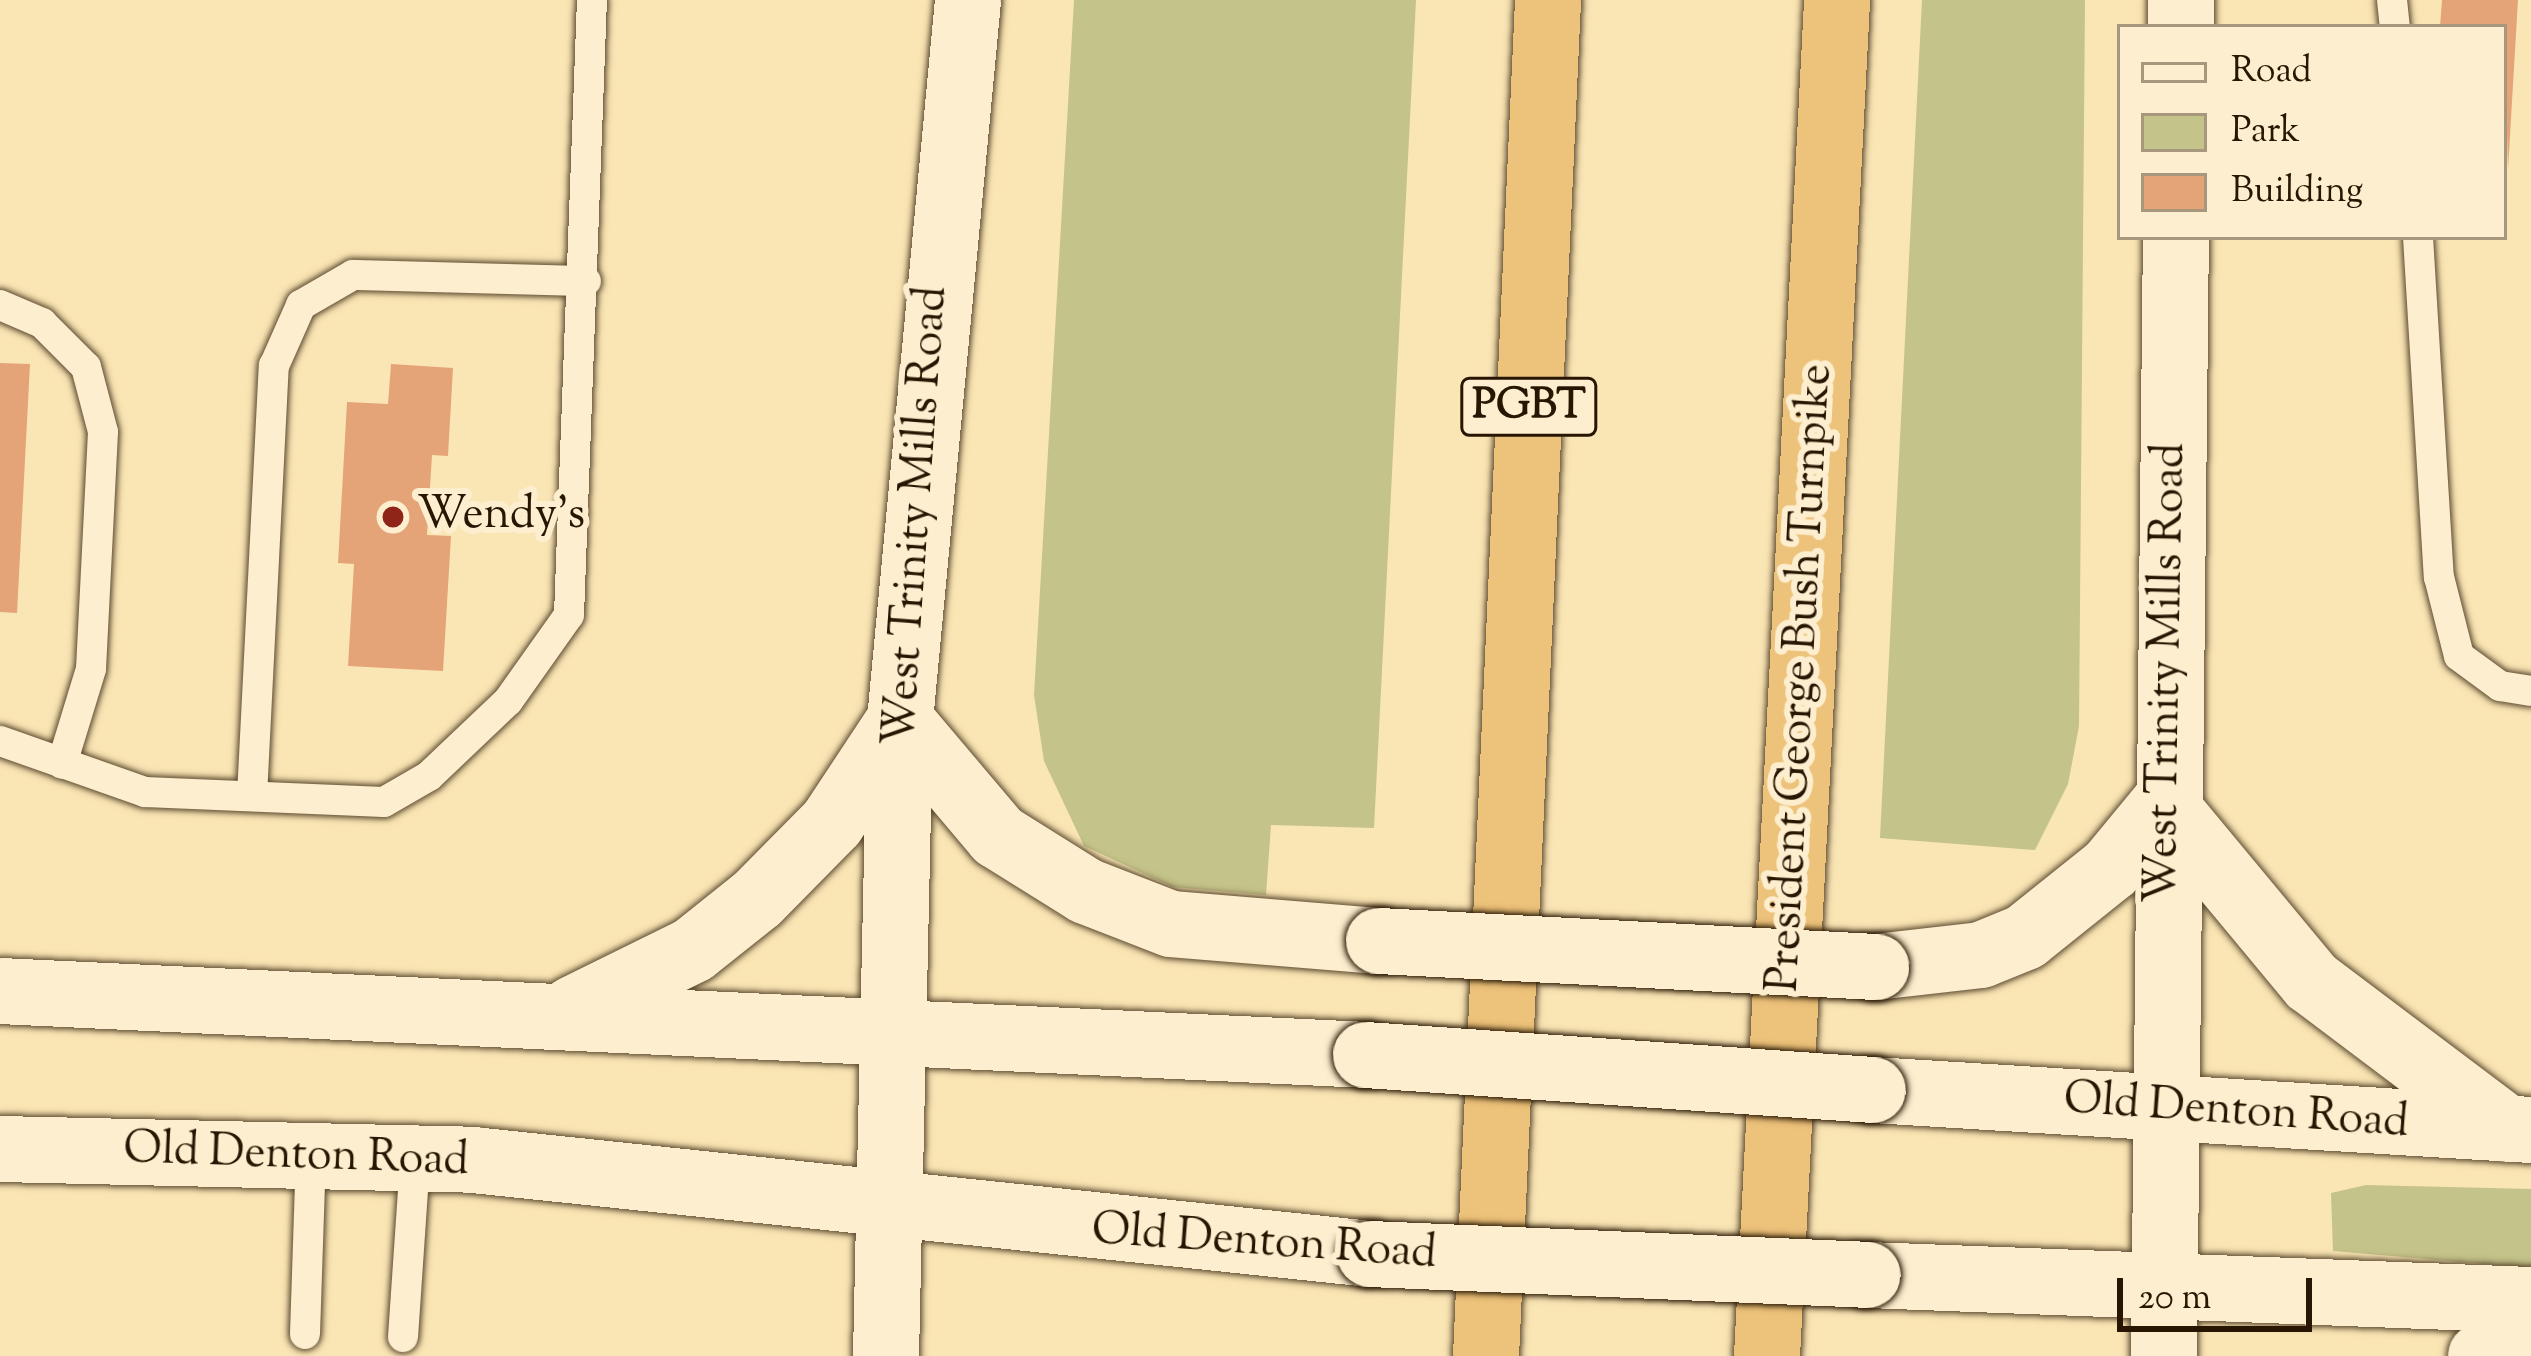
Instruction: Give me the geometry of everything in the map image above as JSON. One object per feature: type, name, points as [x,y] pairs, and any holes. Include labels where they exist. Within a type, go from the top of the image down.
[{"type":"highway","name":"PGBT","points":[[1486,1356],[1548,0]]},
{"type":"highway","name":"President George Bush Turnpike","points":[[1767,1356],[1837,0]]},
{"type":"main road","name":"West Trinity Mills Road","points":[[886,1356],[882,1204],[892,1034],[900,720],[968,0]]},
{"type":"main road","name":"West Trinity Mills Road","points":[[2164,1356],[2164,804],[2176,240]]},
{"type":"main road","points":[[568,1011],[693,950],[758,899],[832,823],[900,720],[998,836],[1086,891],[1171,924],[1379,941],[1876,967],[1981,955],[2025,937],[2111,868],[2164,804],[2312,982],[2519,1130]]},
{"type":"main road","name":"Old Denton Road","points":[[0,991],[568,1011],[892,1034],[1366,1055],[2519,1130]]},
{"type":"main road","name":"Old Denton Road","points":[[0,1149],[415,1159],[1370,1254],[2531,1300]]},
{"type":"main road","points":[[2481,1356],[2531,1328]]},
{"type":"lane","points":[[0,741],[145,792],[384,802],[414,784],[508,701],[569,615],[586,281],[592,0]]},
{"type":"lane","points":[[2418,240],[2439,577],[2459,656],[2500,686],[2531,691]]},
{"type":"lane","points":[[252,796],[274,366],[302,305],[353,274],[586,281]]},
{"type":"lane","points":[[0,305],[42,323],[86,367],[103,432],[91,669],[62,764]]},
{"type":"lane","points":[[305,1334],[311,1156]]},
{"type":"lane","points":[[403,1337],[415,1159]]},
{"type":"green space","points":[[1074,0],[1416,0],[1374,828],[1271,825],[1266,895],[1173,887],[1084,846],[1044,761],[1034,695]]},
{"type":"green space","points":[[1922,0],[2085,0],[2079,726],[2068,784],[2035,850],[1880,838]]},
{"type":"green space","points":[[2366,1185],[2531,1189],[2531,1268],[2333,1251],[2331,1193]]},
{"type":"building","points":[[2442,0],[2518,0],[2508,169],[2507,24],[2440,24]]},
{"type":"building","points":[[0,363],[30,364],[17,613],[0,612]]},
{"type":"building","points":[[391,364],[453,368],[448,456],[432,455],[427,535],[451,536],[443,671],[348,666],[354,564],[338,563],[347,402],[388,404]]},
{"type":"place","name":"Wendy's","points":[[393,517]]}]
